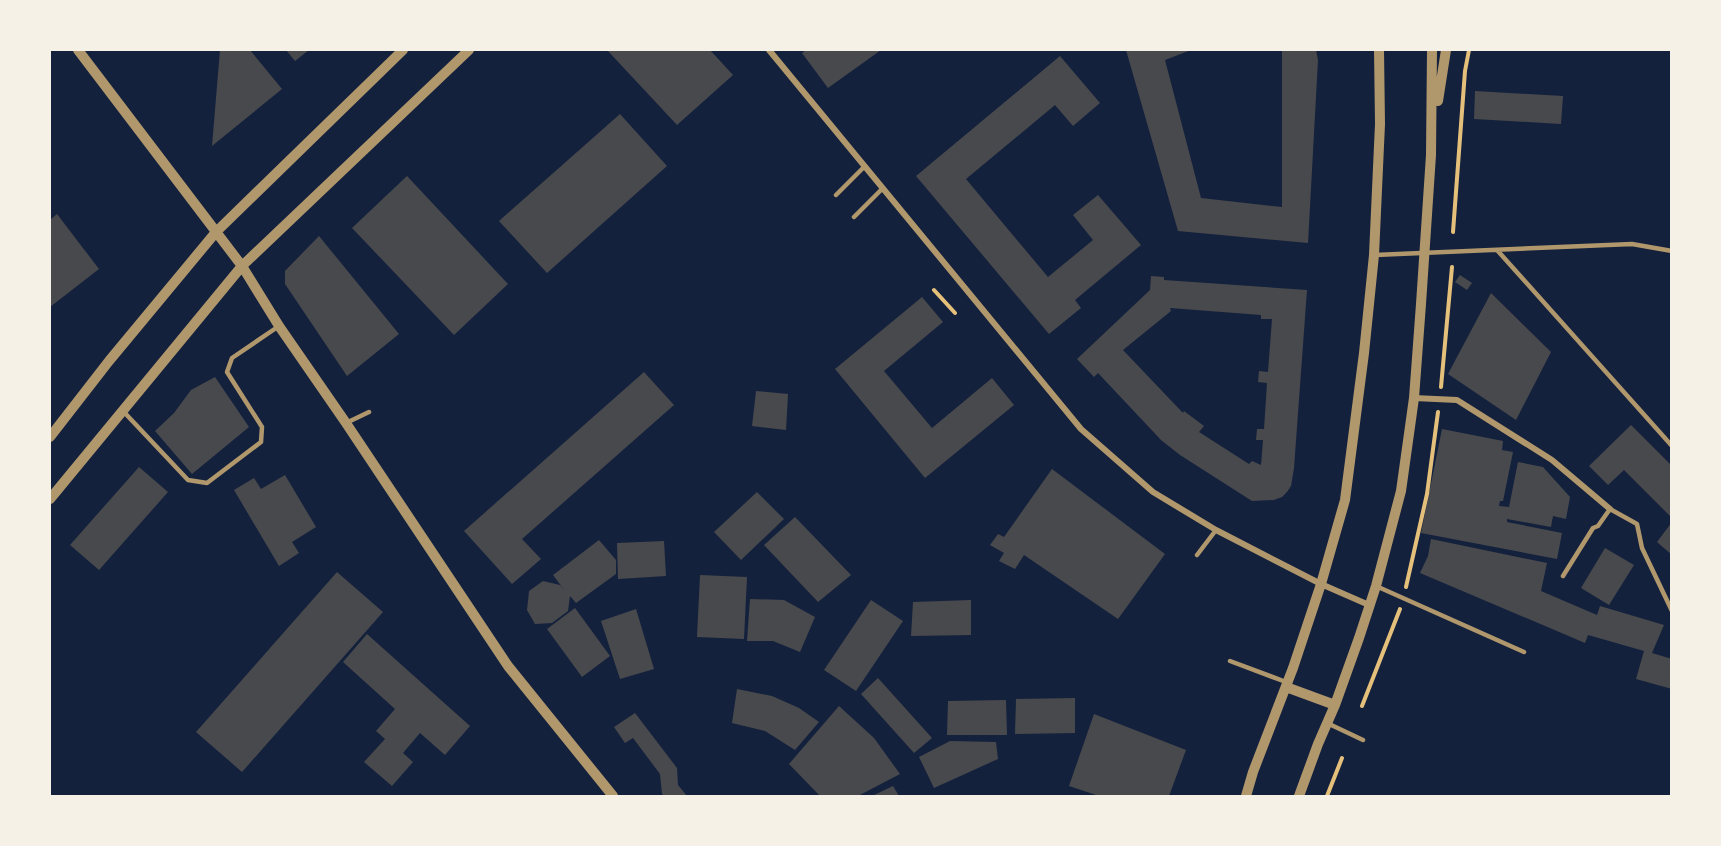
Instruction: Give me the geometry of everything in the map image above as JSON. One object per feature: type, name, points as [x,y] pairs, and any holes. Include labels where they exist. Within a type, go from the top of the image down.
[{"type":"street","points":[[78,50],[242,266],[279,326],[508,666],[613,796]]},
{"type":"street","points":[[50,437],[116,351],[216,232],[403,50]]},
{"type":"street","points":[[50,499],[242,266],[469,50]]},
{"type":"street","points":[[769,50],[1081,429],[1153,492],[1216,530],[1321,584],[1369,605]]},
{"type":"street","points":[[1246,796],[1321,584],[1345,500],[1374,255],[1380,124],[1379,50]]},
{"type":"street","points":[[1431,155],[1432,50]]},
{"type":"street","points":[[1299,796],[1335,705],[1376,586],[1401,491],[1414,398],[1431,155],[1446,50]]},
{"type":"street","points":[[1414,398],[1457,400],[1552,460],[1610,509]]},
{"type":"street","points":[[1287,685],[1335,705]]},
{"type":"lane","points":[[836,195],[865,166]]},
{"type":"lane","points":[[854,217],[883,188]]},
{"type":"lane","points":[[1374,255],[1632,244],[1671,251]]},
{"type":"lane","points":[[1497,250],[1671,446]]},
{"type":"lane","points":[[123,411],[188,480],[207,483],[261,442],[262,427],[227,372],[232,358],[279,326]]},
{"type":"lane","points":[[346,423],[369,412]]},
{"type":"lane","points":[[1563,576],[1593,528],[1598,526],[1610,509],[1637,524],[1642,548],[1671,611]]},
{"type":"lane","points":[[1197,555],[1216,530]]},
{"type":"lane","points":[[1376,586],[1524,652]]},
{"type":"lane","points":[[1230,661],[1287,685]]},
{"type":"lane","points":[[1327,723],[1363,740]]},
{"type":"path","points":[[1453,232],[1465,71],[1469,50]]},
{"type":"path","points":[[1362,706],[1404,598],[1427,494],[1440,399],[1452,267]]},
{"type":"path","points":[[934,290],[955,313]]},
{"type":"path","points":[[1327,796],[1342,758]]},
{"type":"building","points":[[220,50],[250,50],[282,89],[212,146]]},
{"type":"building","points":[[286,50],[309,50],[295,61]]},
{"type":"building","points":[[607,50],[710,50],[733,75],[677,125]]},
{"type":"building","points":[[806,50],[881,50],[828,88],[802,53]]},
{"type":"building","points":[[1126,50],[1191,50],[1165,60],[1201,198],[1282,207],[1282,50],[1316,50],[1318,60],[1308,243],[1178,231]]},
{"type":"building","points":[[1060,56],[1100,103],[1073,126],[1055,105],[966,179],[1048,277],[1093,240],[1073,215],[1098,195],[1141,245],[1075,300],[1081,308],[1049,334],[916,176]]},
{"type":"building","points":[[1475,91],[1563,96],[1561,124],[1474,119]]},
{"type":"building","points":[[620,114],[667,166],[547,273],[499,221]]},
{"type":"building","points":[[407,176],[508,284],[454,335],[352,228]]},
{"type":"building","points":[[57,214],[99,269],[50,307],[50,220]]},
{"type":"building","points":[[319,236],[399,334],[347,376],[285,284],[285,271]]},
{"type":"building","points":[[1460,275],[1472,283],[1467,290],[1455,282]]},
{"type":"building","points":[[1151,276],[1164,277],[1164,280],[1307,290],[1294,468],[1291,486],[1282,497],[1274,500],[1252,501],[1180,455],[1161,440],[1098,373],[1094,377],[1077,359],[1150,290]],"holes":[[[1170,308],[1261,315],[1261,319],[1272,319],[1268,372],[1259,371],[1258,382],[1267,383],[1264,429],[1257,429],[1256,440],[1263,440],[1261,465],[1252,461],[1249,464],[1199,432],[1204,426],[1184,411],[1183,413],[1123,350],[1171,311]]]},
{"type":"building","points":[[1491,293],[1551,352],[1516,420],[1448,374]]},
{"type":"building","points":[[922,297],[943,322],[884,371],[932,428],[992,378],[1014,405],[925,478],[835,369]]},
{"type":"building","points":[[644,372],[674,405],[522,539],[541,559],[512,584],[464,531]]},
{"type":"building","points":[[215,377],[249,427],[192,474],[155,431],[174,413],[191,390]]},
{"type":"building","points":[[756,391],[788,394],[786,430],[752,426]]},
{"type":"building","points":[[1631,425],[1672,466],[1672,515],[1670,516],[1624,470],[1608,485],[1589,466]]},
{"type":"building","points":[[1442,429],[1503,441],[1502,450],[1513,452],[1503,501],[1500,501],[1499,506],[1509,507],[1518,462],[1543,467],[1570,497],[1566,519],[1553,516],[1551,527],[1507,519],[1507,522],[1562,533],[1557,559],[1421,533]]},
{"type":"building","points":[[139,467],[168,492],[99,570],[70,545]]},
{"type":"building","points":[[1052,469],[1165,554],[1118,619],[1024,555],[1015,569],[999,561],[1004,553],[990,545],[998,534],[1004,537]]},
{"type":"building","points":[[285,475],[316,527],[292,542],[299,553],[279,566],[234,490],[254,478],[261,489]]},
{"type":"building","points":[[757,492],[784,519],[741,560],[714,532]]},
{"type":"building","points":[[795,517],[851,575],[818,602],[764,545]]},
{"type":"building","points":[[1672,522],[1672,555],[1657,542]]},
{"type":"building","points":[[1431,539],[1547,563],[1541,591],[1597,615],[1600,606],[1664,625],[1652,653],[1672,659],[1672,689],[1636,679],[1644,651],[1588,635],[1585,643],[1420,573],[1428,556]]},
{"type":"building","points":[[599,540],[616,560],[616,574],[576,603],[570,596],[568,611],[552,623],[535,624],[527,610],[529,591],[543,581],[560,585],[565,591],[553,575]]},
{"type":"building","points":[[664,541],[666,576],[618,579],[617,543]]},
{"type":"building","points":[[1605,548],[1634,565],[1609,605],[1581,588]]},
{"type":"building","points":[[337,572],[383,612],[242,772],[196,732]]},
{"type":"building","points":[[700,575],[747,577],[744,639],[697,637]]},
{"type":"building","points":[[750,599],[784,600],[815,617],[800,652],[773,641],[747,641]]},
{"type":"building","points":[[871,600],[903,621],[856,691],[824,670]]},
{"type":"building","points":[[971,600],[971,635],[911,636],[913,602]]},
{"type":"building","points":[[575,608],[610,656],[582,677],[547,629]]},
{"type":"building","points":[[636,609],[654,669],[620,679],[601,621]]},
{"type":"building","points":[[367,634],[470,726],[445,755],[420,733],[403,753],[413,762],[392,786],[364,762],[385,739],[376,731],[395,709],[343,662]]},
{"type":"building","points":[[878,678],[932,738],[914,753],[861,694]]},
{"type":"building","points":[[737,689],[772,696],[799,708],[819,722],[795,750],[765,731],[732,723]]},
{"type":"building","points":[[1075,698],[1075,733],[1015,734],[1016,699]]},
{"type":"building","points":[[1006,700],[1007,735],[947,735],[948,701]]},
{"type":"building","points":[[839,706],[874,738],[900,774],[858,796],[820,796],[789,764]]},
{"type":"building","points":[[635,713],[677,768],[678,785],[687,796],[664,796],[660,774],[633,738],[625,743],[614,727]]},
{"type":"building","points":[[1094,714],[1186,750],[1169,796],[1099,796],[1069,786]]},
{"type":"building","points":[[950,741],[996,742],[998,759],[934,788],[919,757]]},
{"type":"building","points":[[893,786],[899,796],[872,796]]}]
